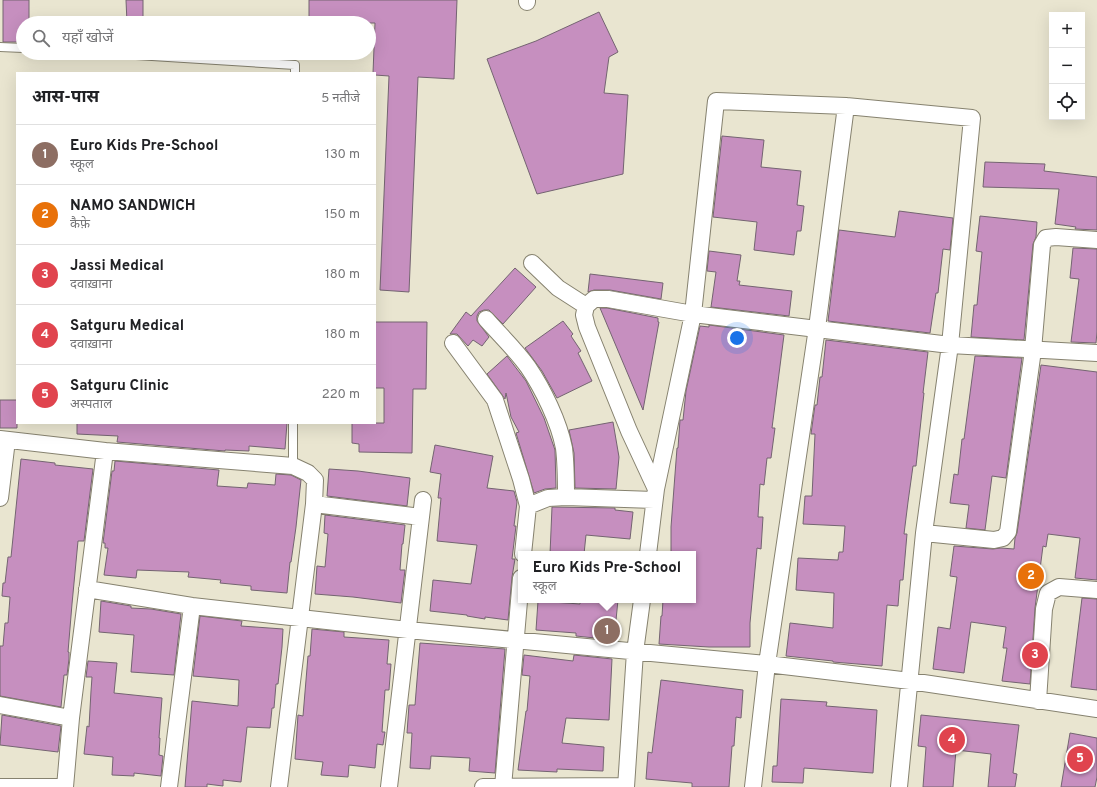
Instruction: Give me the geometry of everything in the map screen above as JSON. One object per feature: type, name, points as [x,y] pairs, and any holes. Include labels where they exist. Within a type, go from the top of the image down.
[{"type":"street","points":[[648,551],[655,494],[693,314],[716,101],[846,106],[972,118],[950,345],[924,533],[899,787]]},
{"type":"street","points":[[753,787],[767,664],[818,328],[846,106]]},
{"type":"street","points":[[924,533],[994,540],[1003,538],[1008,532],[1033,350],[1042,245],[1046,238],[1056,237],[1097,240]]},
{"type":"street","points":[[532,263],[558,288],[586,306]]},
{"type":"street","points":[[655,494],[587,327],[584,315],[586,306],[594,299],[608,299],[693,314],[950,345],[1097,353]]},
{"type":"street","points":[[486,319],[528,367],[549,405],[563,446],[566,463],[566,497]]},
{"type":"street","points":[[453,343],[495,400],[521,479],[528,506],[523,551]]},
{"type":"street","points":[[0,498],[3,440],[104,451],[293,466],[308,473],[315,480],[314,504],[279,787]]},
{"type":"street","points":[[0,787],[65,787],[71,718],[104,451]]},
{"type":"street","points":[[528,506],[548,498],[655,494]]},
{"type":"street","points":[[389,787],[423,500]]},
{"type":"street","points":[[314,504],[421,517]]},
{"type":"street","points":[[1038,701],[1044,609],[1048,593],[1059,587],[1097,590]]},
{"type":"street","points":[[87,589],[192,606],[408,630],[767,664],[910,682],[1097,709]]},
{"type":"street","points":[[503,787],[519,603]]},
{"type":"street","points":[[483,787],[626,786],[635,652],[642,603]]},
{"type":"street","points":[[168,787],[192,606]]},
{"type":"street","points":[[0,705],[71,718]]},
{"type":"lane","points":[[0,47],[16,48]]},
{"type":"lane","points":[[215,60],[295,65],[295,72]]},
{"type":"lane","points":[[293,424],[293,466]]},
{"type":"building","points":[[3,0],[29,0],[29,16],[16,16],[16,42],[3,42]]},
{"type":"building","points":[[126,0],[143,0],[143,16],[127,16]]},
{"type":"building","points":[[309,0],[457,0],[454,79],[418,77],[409,292],[380,290],[389,76],[376,75],[376,72],[373,72],[374,60],[376,60],[376,16],[309,16]]},
{"type":"building","points":[[599,12],[618,52],[609,57],[604,93],[628,95],[623,174],[537,194],[487,59],[536,41]]},
{"type":"building","points":[[722,136],[764,140],[761,167],[801,171],[797,205],[804,206],[801,231],[797,231],[794,255],[754,250],[757,222],[713,217]]},
{"type":"building","points":[[985,162],[1045,164],[1044,171],[1097,177],[1097,230],[1075,229],[1076,227],[1055,224],[1059,189],[983,187]]},
{"type":"building","points":[[899,211],[953,218],[950,250],[943,249],[938,293],[936,293],[930,333],[828,321],[839,230],[895,237]]},
{"type":"building","points":[[980,216],[1037,222],[1036,237],[1033,244],[1024,340],[971,337],[974,305],[977,305],[982,252],[976,251]]},
{"type":"building","points":[[1073,248],[1097,249],[1096,343],[1071,342],[1079,279],[1070,278]]},
{"type":"building","points":[[709,251],[741,255],[737,281],[740,281],[739,285],[792,291],[789,316],[711,307],[716,272],[707,271]]},
{"type":"building","points":[[515,268],[536,287],[503,324],[489,310],[479,312],[477,321],[489,337],[482,346],[473,340],[468,346],[457,334],[450,334],[466,312],[471,316]]},
{"type":"building","points":[[590,274],[663,283],[661,299],[610,290],[594,290],[588,292]]},
{"type":"building","points":[[600,308],[658,318],[659,322],[643,410]]},
{"type":"building","points":[[563,321],[573,334],[571,336],[581,351],[578,353],[592,381],[557,398],[542,371],[525,348]]},
{"type":"building","points":[[376,322],[427,322],[426,389],[413,389],[412,453],[359,452],[359,444],[352,443],[352,424],[384,423],[384,388],[376,388]]},
{"type":"building","points":[[709,325],[784,335],[772,428],[775,428],[771,458],[767,458],[764,485],[760,484],[758,517],[763,517],[761,549],[757,548],[750,623],[750,647],[709,647],[659,644],[663,603],[696,603],[696,551],[671,551],[671,527],[680,420],[683,420],[686,391],[700,326],[709,327]]},
{"type":"building","points":[[826,340],[928,352],[916,466],[913,466],[904,534],[907,534],[903,580],[900,580],[898,606],[887,605],[882,666],[786,656],[790,623],[833,628],[834,593],[796,590],[798,558],[838,560],[839,552],[843,552],[845,526],[803,524],[805,496],[812,496],[815,434],[811,434],[815,405],[817,405],[820,377],[822,377]]},
{"type":"building","points":[[507,356],[526,381],[544,418],[555,450],[556,488],[545,489],[534,493],[516,433],[519,432],[511,417],[506,393],[505,399],[487,374]]},
{"type":"building","points":[[975,356],[1022,358],[1006,478],[992,476],[985,530],[966,528],[969,505],[950,503],[954,474],[958,475]]},
{"type":"building","points":[[1041,365],[1097,372],[1097,580],[1075,578],[1080,538],[1048,534],[1046,547],[1043,546],[1035,608],[1030,684],[1002,681],[1007,648],[1003,648],[1006,627],[971,622],[964,673],[933,669],[938,627],[950,629],[957,577],[950,576],[954,546],[1014,549]]},
{"type":"building","points":[[0,400],[16,400],[17,428],[0,428]]},
{"type":"building","points":[[613,422],[619,457],[616,489],[575,488],[574,453],[569,430]]},
{"type":"building","points":[[77,424],[287,424],[285,449],[249,446],[249,451],[225,451],[117,442],[118,436],[77,434]]},
{"type":"building","points":[[435,445],[493,456],[487,488],[514,491],[517,502],[512,559],[515,559],[508,620],[485,617],[485,619],[467,615],[430,611],[433,580],[471,584],[477,545],[437,541],[441,498],[438,498],[441,474],[430,472]]},
{"type":"building","points":[[21,459],[55,463],[55,465],[93,469],[84,541],[78,541],[68,652],[69,659],[67,675],[64,675],[61,707],[0,696],[0,646],[3,646],[5,623],[8,623],[10,597],[2,596],[3,583],[5,583],[8,557],[11,557]]},
{"type":"building","points":[[115,461],[219,470],[217,486],[247,488],[248,483],[275,485],[276,474],[291,475],[301,480],[287,593],[251,590],[251,586],[220,583],[221,580],[188,577],[189,572],[137,570],[136,578],[104,575],[108,548],[105,548],[105,543],[103,543],[112,471],[114,471]]},
{"type":"building","points":[[329,469],[358,471],[410,478],[407,506],[327,496]]},
{"type":"building","points":[[552,507],[615,508],[615,510],[633,512],[630,539],[586,535],[584,551],[550,551]]},
{"type":"building","points":[[325,515],[405,525],[400,570],[405,570],[401,603],[315,594],[317,566],[325,567],[328,534],[324,533]]},
{"type":"building","points":[[1082,598],[1097,599],[1097,690],[1071,687]]},
{"type":"building","points":[[101,601],[131,606],[131,608],[151,609],[181,614],[174,675],[131,672],[134,635],[99,632]]},
{"type":"building","points":[[538,603],[618,603],[614,640],[576,636],[576,633],[536,630]]},
{"type":"building","points":[[200,616],[242,621],[241,626],[283,629],[282,647],[278,684],[276,684],[274,708],[272,708],[270,728],[247,727],[241,782],[223,780],[223,786],[207,784],[207,787],[185,787],[192,701],[238,706],[239,680],[193,676]]},
{"type":"building","points":[[312,629],[344,632],[344,637],[389,640],[387,664],[391,664],[389,690],[385,690],[382,732],[385,732],[383,745],[377,744],[375,768],[349,765],[348,777],[321,775],[323,762],[295,759],[298,715],[303,716],[308,656],[310,656]]},
{"type":"building","points":[[420,643],[505,649],[495,773],[469,771],[470,758],[431,756],[430,769],[410,768],[412,733],[407,733],[409,705],[415,705]]},
{"type":"building","points":[[524,655],[573,661],[574,655],[612,659],[609,720],[566,718],[562,743],[604,747],[603,771],[557,769],[557,772],[518,770],[527,711],[530,676],[522,675]]},
{"type":"building","points":[[88,661],[117,663],[114,693],[162,698],[159,738],[159,755],[163,756],[161,776],[134,773],[134,776],[112,775],[113,757],[84,754],[87,726],[89,727],[92,677],[86,677]]},
{"type":"building","points":[[661,680],[743,690],[741,718],[736,717],[729,787],[692,787],[692,783],[646,779],[648,752],[652,753]]},
{"type":"building","points":[[781,699],[827,702],[826,706],[877,710],[873,773],[804,768],[803,783],[772,782],[773,766],[777,766]]},
{"type":"building","points":[[2,715],[61,726],[58,752],[0,745]]},
{"type":"building","points":[[921,715],[1019,725],[1013,773],[1017,774],[1015,787],[988,787],[991,754],[956,750],[953,787],[923,787],[926,747],[918,746]]},
{"type":"building","points":[[1070,733],[1097,738],[1097,777],[1095,787],[1061,787]]},
{"type":"place","name":"NAMO SANDWICH","points":[[1031,576]]},
{"type":"place","name":"Euro Kids Pre-School","points":[[607,631]]},
{"type":"place","name":"Jassi Medical","points":[[1035,655]]},
{"type":"place","name":"Satguru Medical","points":[[952,740]]},
{"type":"place","name":"Satguru Clinic","points":[[1080,759]]}]
